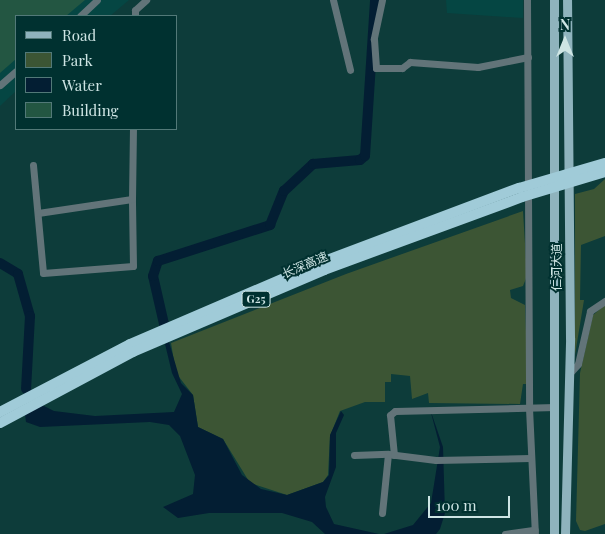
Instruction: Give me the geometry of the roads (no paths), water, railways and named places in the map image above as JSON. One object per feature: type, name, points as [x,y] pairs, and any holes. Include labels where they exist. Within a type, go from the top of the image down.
[{"type":"highway","name":"长深高速","points":[[0,412],[130,344],[247,294],[520,193],[586,172],[605,162]]},
{"type":"highway","name":"长深高速","points":[[586,172],[605,172]]},
{"type":"highway","name":"长深高速","points":[[0,423],[142,348],[324,270],[520,193]]},
{"type":"main road","name":"仁河大道","points":[[554,0],[554,534]]},
{"type":"main road","name":"仁河大道","points":[[565,534],[569,374],[567,0]]},
{"type":"street","points":[[135,15],[135,10],[146,0]]},
{"type":"street","points":[[333,0],[350,70]]},
{"type":"street","points":[[382,0],[374,39],[376,68],[402,68],[410,62],[478,67],[528,57]]},
{"type":"street","points":[[505,534],[535,532],[529,408],[528,0]]},
{"type":"street","points":[[81,15],[95,1]]},
{"type":"street","points":[[0,85],[15,72]]},
{"type":"street","points":[[33,166],[43,272],[132,266],[133,130]]},
{"type":"street","points":[[38,213],[132,199]]},
{"type":"street","points":[[569,374],[578,364],[590,311],[605,301]]},
{"type":"street","points":[[382,513],[391,454],[390,415],[395,411],[554,407]]},
{"type":"street","points":[[354,455],[391,454],[436,460],[530,458]]},
{"type":"water","points":[[169,342],[181,383],[193,395],[198,427],[223,439],[242,475],[261,489],[287,495],[323,482],[329,475],[330,435],[341,411],[344,415],[336,433],[336,467],[325,497],[326,507],[334,524],[379,534],[325,534],[312,522],[282,513],[209,513],[178,518],[163,507],[193,494],[195,475],[180,436],[169,425],[150,422],[40,427],[26,422],[25,414],[42,405],[54,411],[95,416],[174,412],[182,394],[172,373],[165,344]]},
{"type":"water","points":[[430,409],[443,447],[445,513],[440,529],[436,534],[384,534],[413,525],[431,503],[440,447]]},
{"type":"waterway","points":[[164,324],[153,276],[158,261],[270,225],[284,191],[313,164],[360,160],[365,156],[375,0]]},
{"type":"waterway","points":[[0,263],[18,274],[30,316],[26,389]]}]
